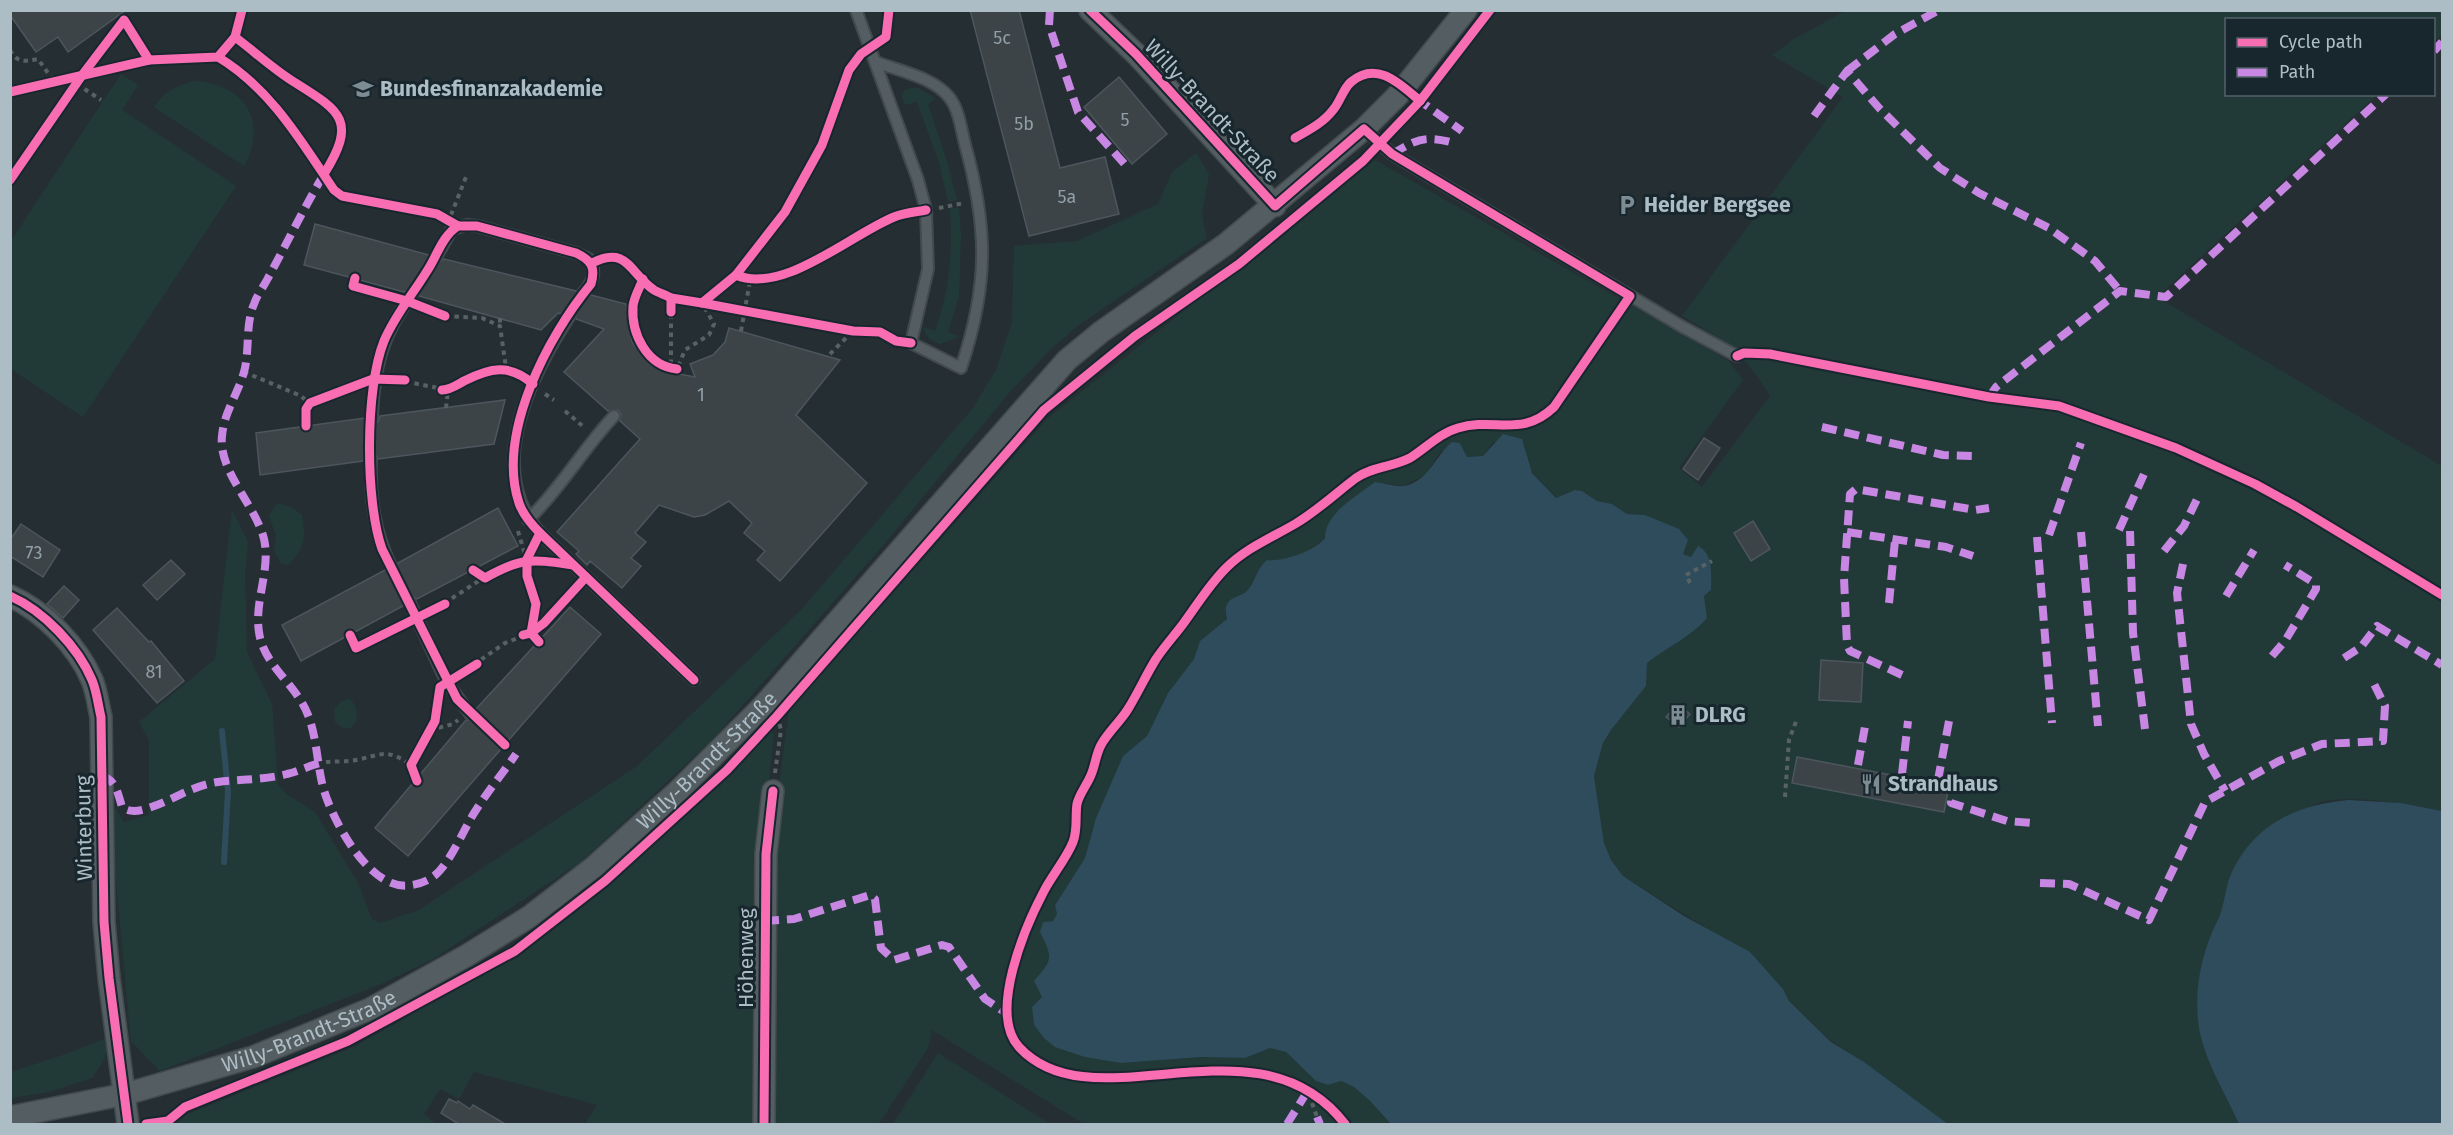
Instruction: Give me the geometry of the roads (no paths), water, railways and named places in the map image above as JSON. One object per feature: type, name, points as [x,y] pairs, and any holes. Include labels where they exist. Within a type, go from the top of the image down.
[{"type":"street","name":"Willy-Brandt-Straße","points":[[1090,10],[1163,83],[1275,206]]},
{"type":"street","name":"Willy-Brandt-Straße","points":[[10,1117],[126,1094],[253,1057],[369,1009],[466,956],[529,917],[594,867],[677,792],[763,706],[1067,360],[1101,332],[1226,244],[1275,206],[1364,129],[1398,95],[1466,10]]},
{"type":"street","name":"Winterburg","points":[[10,596],[26,603],[61,635],[85,666],[96,693],[101,717],[104,922],[109,978],[129,1125]]},
{"type":"street","name":"Höhenweg","points":[[764,1125],[766,854],[773,791]]},
{"type":"lane","points":[[856,10],[918,180],[926,210],[928,269],[911,343],[961,368],[972,336],[983,279],[982,222],[961,128],[950,98],[928,82],[876,62]]},
{"type":"lane","points":[[1364,129],[1392,154],[1681,326],[1737,356]]},
{"type":"lane","points":[[436,257],[447,235],[458,226],[467,225],[576,253],[589,259],[594,273],[591,284],[583,293]]},
{"type":"lane","points":[[372,417],[374,379],[384,342],[395,317],[410,298]]},
{"type":"lane","points":[[569,317],[541,363],[532,384],[516,443],[514,483],[520,505],[528,520],[540,533],[694,680]]},
{"type":"lane","points":[[528,520],[553,495],[595,436],[614,416]]},
{"type":"lane","points":[[371,460],[371,491],[375,528],[391,566]]},
{"type":"lane","points":[[410,603],[446,681],[469,713]]},
{"type":"water","points":[[1503,434],[1522,439],[1532,473],[1556,498],[1575,490],[1582,491],[1597,501],[1612,504],[1627,514],[1645,515],[1679,529],[1688,540],[1683,554],[1691,557],[1698,546],[1709,559],[1711,590],[1704,596],[1707,618],[1701,625],[1647,663],[1646,686],[1603,743],[1594,776],[1604,843],[1611,860],[1623,876],[1684,916],[1750,952],[1783,989],[1789,1001],[1831,1042],[1864,1062],[1948,1124],[1391,1124],[1354,1087],[1341,1081],[1328,1085],[1316,1081],[1286,1052],[1270,1048],[1245,1058],[1201,1057],[1121,1063],[1085,1057],[1055,1047],[1034,1025],[1032,1007],[1042,997],[1034,981],[1045,968],[1049,958],[1040,932],[1043,922],[1053,921],[1057,914],[1055,905],[1085,858],[1096,818],[1123,756],[1147,736],[1168,693],[1194,659],[1200,641],[1227,619],[1227,603],[1246,592],[1260,567],[1267,560],[1290,557],[1320,543],[1325,538],[1326,529],[1336,513],[1375,482],[1401,486],[1412,483],[1426,474],[1452,442],[1460,443],[1467,457],[1483,456]]},
{"type":"water","points":[[2348,800],[2401,803],[2442,811],[2442,1124],[2239,1124],[2206,1053],[2197,1013],[2200,971],[2208,943],[2221,912],[2229,879],[2240,857],[2252,842],[2279,820],[2311,807]]},
{"type":"waterway","points":[[222,731],[228,791],[224,862]]},
{"type":"place","name":"Bundesfinanzakademie","points":[[363,89]]},
{"type":"place","name":"Heider Bergsee","points":[[1627,205]]},
{"type":"place","name":"DLRG","points":[[1678,715]]},
{"type":"place","name":"Strandhaus","points":[[1871,784]]}]
